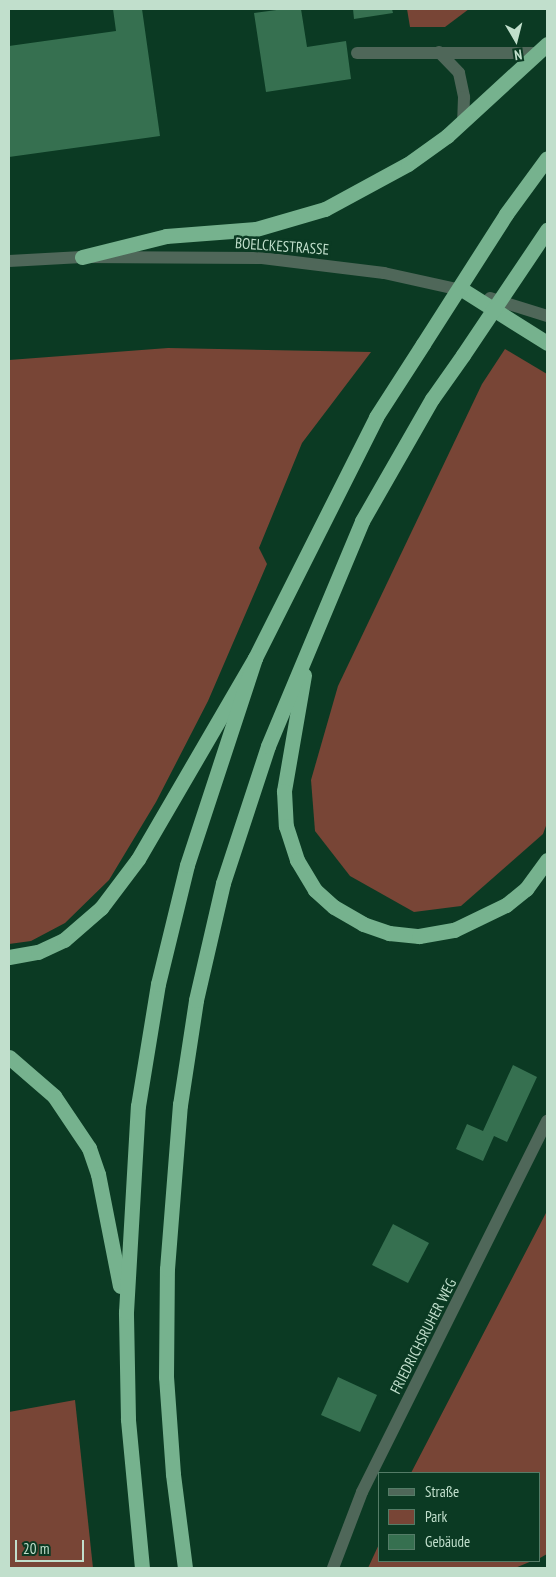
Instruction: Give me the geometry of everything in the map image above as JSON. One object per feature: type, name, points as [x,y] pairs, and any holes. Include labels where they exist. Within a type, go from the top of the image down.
[{"type":"highway","points":[[82,257],[166,236],[256,229],[295,220],[359,193],[408,164],[463,122],[543,49]]},
{"type":"highway","points":[[9,957],[38,952],[64,940],[101,908],[162,822],[255,658],[376,417],[506,214],[547,158]]},
{"type":"highway","points":[[185,1568],[173,1474],[166,1377],[167,1269],[180,1105],[196,1000],[223,883],[268,746],[306,659],[362,521],[432,399],[547,230]]},
{"type":"highway","points":[[463,290],[547,343]]},
{"type":"highway","points":[[142,1568],[128,1420],[126,1312],[138,1106],[158,984],[188,865],[255,658]]},
{"type":"highway","points":[[306,659],[300,711],[288,755],[284,790],[286,826],[297,860],[315,890],[334,908],[363,924],[388,933],[419,936],[454,930],[506,906],[526,889],[547,860]]},
{"type":"highway","points":[[9,1058],[54,1096],[89,1148],[98,1174],[126,1312]]},
{"type":"street","points":[[357,53],[543,49]]},
{"type":"street","points":[[439,52],[460,79],[463,122]]},
{"type":"street","name":"BOELCKESTRASSE","points":[[9,261],[82,257],[262,258],[384,273],[463,290],[547,316]]},
{"type":"street","name":"FRIEDRICHSRUHER WEG","points":[[333,1568],[362,1492],[547,1121]]},
{"type":"green space","points":[[407,9],[469,9],[445,27],[410,27]]},
{"type":"green space","points":[[168,348],[371,352],[302,443],[259,548],[267,564],[208,701],[156,802],[109,880],[65,923],[31,941],[9,944],[9,360]]},
{"type":"green space","points":[[505,349],[547,374],[547,823],[543,834],[461,906],[414,912],[350,876],[315,831],[311,780],[338,686],[482,384]]},
{"type":"green space","points":[[547,1211],[547,1554],[541,1557],[541,1472],[412,1472]]},
{"type":"green space","points":[[75,1400],[93,1568],[9,1568],[9,1412]]},
{"type":"green space","points":[[378,1546],[378,1562],[530,1562],[515,1568],[368,1568]]},
{"type":"building","points":[[113,9],[142,9],[160,136],[9,157],[9,46],[116,31]]},
{"type":"building","points":[[301,9],[307,47],[346,41],[351,79],[266,92],[254,13]]},
{"type":"building","points":[[353,9],[392,9],[393,13],[354,19]]},
{"type":"building","points":[[513,1065],[537,1077],[507,1142],[494,1136],[483,1161],[456,1149],[467,1124],[483,1131]]},
{"type":"building","points":[[393,1224],[429,1243],[408,1283],[372,1265]]},
{"type":"building","points":[[338,1377],[377,1395],[360,1432],[321,1415]]}]
